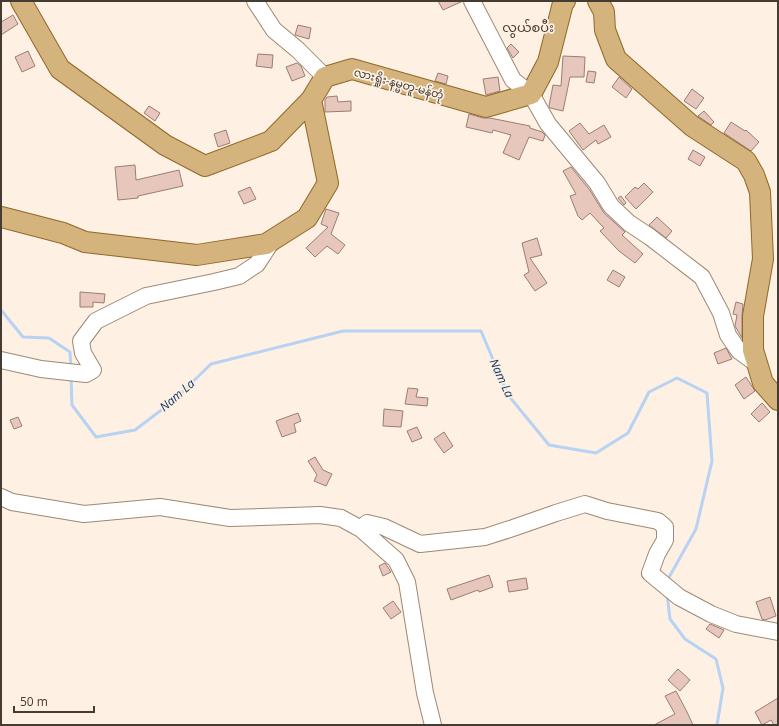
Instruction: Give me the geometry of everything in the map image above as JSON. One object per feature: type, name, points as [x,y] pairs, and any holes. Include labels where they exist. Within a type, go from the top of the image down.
[{"type":"main road","points":[[21,1],[60,69],[165,145],[205,166],[271,141],[312,100],[325,77]]},
{"type":"main road","points":[[531,94],[548,62],[563,3],[565,1]]},
{"type":"main road","points":[[598,1],[604,12],[605,30],[616,59],[692,126],[746,161],[754,175],[760,192],[763,259],[753,316],[753,350],[763,383],[778,400]]},
{"type":"main road","name":"လားရှိုး-နမ္မတူ-မန်တုံ","points":[[325,77],[352,69],[486,106],[531,94]]},
{"type":"main road","points":[[1,217],[63,233],[85,242],[197,255],[266,244],[307,218],[328,184],[312,100]]},
{"type":"street","points":[[255,1],[274,30],[298,50],[325,77]]},
{"type":"street","points":[[472,1],[514,80],[531,94],[548,124],[597,183],[611,206],[629,223],[650,236],[702,277],[722,313],[728,335],[739,351],[757,364]]},
{"type":"street","points":[[1,360],[41,369],[86,374],[93,370],[83,353],[81,341],[96,321],[146,296],[239,276],[257,264],[272,241]]},
{"type":"street","points":[[1,497],[12,502],[84,514],[160,507],[230,518],[320,515],[341,518],[361,529],[396,560],[407,582],[425,693],[433,725]]},
{"type":"street","points":[[361,529],[367,523],[384,527],[420,544],[484,537],[585,504],[607,511],[658,521],[665,528],[665,540],[656,554],[650,573],[679,597],[711,614],[736,624],[778,632]]},
{"type":"building","points":[[438,1],[463,1],[443,10]]},
{"type":"building","points":[[13,15],[18,24],[1,35],[1,22]]},
{"type":"building","points":[[298,25],[311,28],[309,39],[295,35]]},
{"type":"building","points":[[511,44],[519,52],[513,58],[507,48]]},
{"type":"building","points":[[28,51],[35,66],[22,72],[15,57]]},
{"type":"building","points":[[258,54],[273,55],[272,68],[256,66]]},
{"type":"building","points":[[563,56],[585,57],[584,77],[570,77],[563,111],[550,108],[549,106],[553,85],[561,86]]},
{"type":"building","points":[[297,63],[301,66],[305,76],[292,81],[286,67]]},
{"type":"building","points":[[588,71],[596,72],[594,83],[586,82]]},
{"type":"building","points":[[438,73],[448,76],[446,84],[435,81]]},
{"type":"building","points":[[498,77],[500,91],[486,95],[483,79]]},
{"type":"building","points":[[619,77],[632,89],[626,98],[612,87]]},
{"type":"building","points":[[692,89],[704,98],[696,109],[684,101]]},
{"type":"building","points":[[337,96],[338,102],[351,101],[351,111],[325,112],[325,100],[327,97]]},
{"type":"building","points":[[149,106],[160,113],[155,121],[144,113]]},
{"type":"building","points":[[704,111],[714,122],[711,125],[698,116]]},
{"type":"building","points":[[469,114],[483,118],[530,126],[530,128],[542,132],[545,135],[543,141],[529,137],[519,160],[503,153],[511,135],[493,130],[492,133],[466,127]]},
{"type":"building","points":[[731,122],[745,131],[746,130],[759,142],[751,151],[724,133]]},
{"type":"building","points":[[580,123],[589,134],[604,125],[611,137],[598,144],[596,140],[583,150],[569,131]]},
{"type":"building","points":[[226,130],[230,143],[218,147],[214,134]]},
{"type":"building","points":[[693,150],[705,157],[700,166],[688,159]]},
{"type":"building","points":[[135,165],[136,180],[179,170],[183,186],[138,196],[138,198],[118,200],[115,167]]},
{"type":"building","points":[[571,167],[589,189],[604,213],[625,232],[622,235],[643,254],[635,263],[619,251],[600,231],[604,228],[590,213],[582,220],[578,216],[570,196],[576,194],[563,171]]},
{"type":"building","points":[[644,183],[653,192],[636,209],[625,197],[635,187],[638,189]]},
{"type":"building","points":[[250,187],[256,199],[244,204],[238,192]]},
{"type":"building","points":[[621,196],[626,203],[624,205],[618,198]]},
{"type":"building","points":[[326,209],[339,213],[331,234],[345,245],[338,254],[327,246],[315,257],[306,248],[328,227],[321,224]]},
{"type":"building","points":[[657,217],[672,231],[666,238],[649,225]]},
{"type":"building","points":[[537,238],[542,255],[530,258],[547,283],[535,291],[524,275],[529,272],[522,243]]},
{"type":"building","points":[[613,270],[625,277],[619,287],[607,280]]},
{"type":"building","points":[[80,292],[105,294],[104,303],[93,302],[93,307],[80,307]]},
{"type":"building","points":[[736,302],[743,304],[742,338],[735,326],[737,315],[733,314]]},
{"type":"building","points":[[726,348],[732,359],[718,364],[714,353]]},
{"type":"building","points":[[746,377],[755,391],[744,399],[735,385]]},
{"type":"building","points":[[408,388],[418,389],[416,397],[428,398],[427,406],[405,404]]},
{"type":"building","points":[[762,403],[770,412],[759,422],[751,414]]},
{"type":"building","points":[[384,409],[403,411],[401,427],[383,426]]},
{"type":"building","points":[[298,413],[301,421],[294,424],[296,432],[282,437],[276,421]]},
{"type":"building","points":[[18,417],[22,426],[14,429],[10,420]]},
{"type":"building","points":[[417,427],[422,438],[412,442],[407,431]]},
{"type":"building","points":[[444,432],[453,446],[444,453],[434,439]]},
{"type":"building","points":[[315,457],[323,470],[332,474],[326,486],[314,481],[317,475],[308,461]]},
{"type":"building","points":[[385,563],[391,572],[383,576],[379,566]]},
{"type":"building","points":[[489,575],[493,587],[479,592],[478,590],[451,600],[447,589]]},
{"type":"building","points":[[526,578],[528,589],[509,592],[507,581]]},
{"type":"building","points":[[770,597],[776,616],[765,620],[762,619],[756,602]]},
{"type":"building","points":[[393,601],[401,612],[391,619],[383,608]]},
{"type":"building","points":[[710,624],[724,630],[719,638],[706,629]]},
{"type":"building","points":[[678,669],[690,680],[680,691],[668,680]]},
{"type":"building","points":[[676,691],[693,725],[654,725],[675,714],[665,696]]},
{"type":"building","points":[[778,698],[778,725],[774,725],[771,720],[762,725],[755,712]]},
{"type":"waterway","name":"Nam La","points":[[1,310],[23,337],[49,338],[70,352],[71,368]]},
{"type":"waterway","name":"Nam La","points":[[71,378],[72,405],[96,437],[135,430],[172,402],[211,364],[343,331],[481,331],[508,395],[549,445],[596,453],[628,433],[649,392],[677,378],[707,393],[712,461],[696,529],[667,581]]},
{"type":"waterway","name":"Nam La","points":[[667,594],[670,619],[685,639],[716,659],[723,688],[717,725]]},
{"type":"district","name":"လွယ်စပီး","points":[[528,27]]}]
